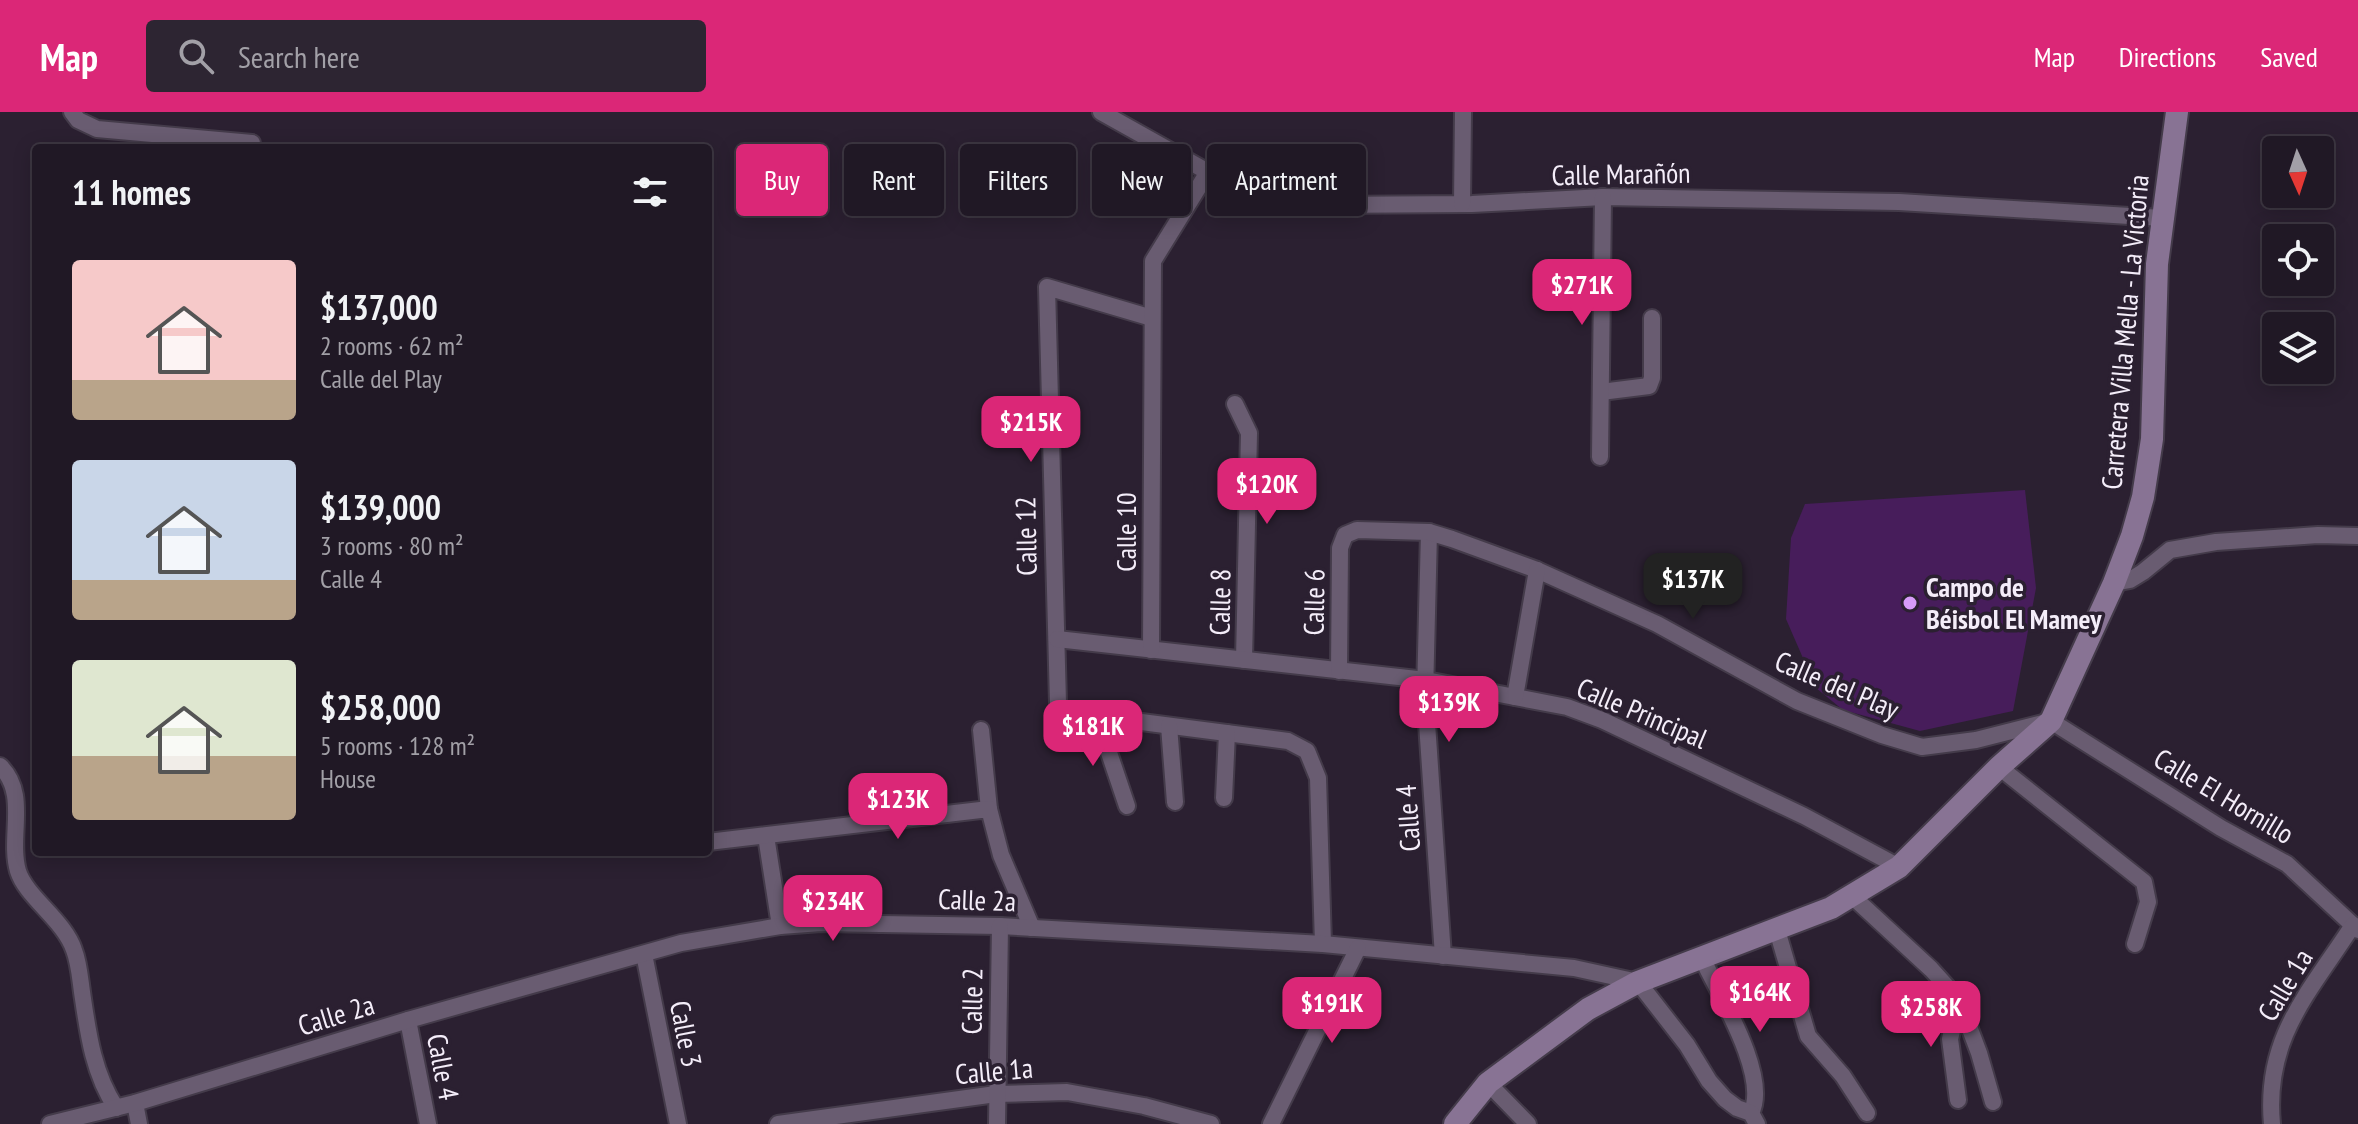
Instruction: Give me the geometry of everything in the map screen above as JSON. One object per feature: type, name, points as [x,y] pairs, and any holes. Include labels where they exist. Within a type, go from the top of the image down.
[{"type":"main road","name":"Carretera Villa Mella - La Victoria","points":[[1455,1124],[1488,1083],[1588,1009],[1638,982],[1831,908],[1899,867],[1999,767],[2051,721],[2114,583],[2143,497],[2152,439],[2156,280],[2177,112]]},
{"type":"street","points":[[72,112],[78,120],[97,129],[252,143]]},
{"type":"street","name":"Calle Marañón","points":[[1101,112],[1207,171]]},
{"type":"street","points":[[1462,204],[1463,112]]},
{"type":"street","name":"Calle 10","points":[[1151,650],[1153,261],[1207,174]]},
{"type":"street","points":[[1600,457],[1603,197]]},
{"type":"street","name":"Calle Marañón","points":[[1366,205],[1462,204],[1603,197],[1899,202],[2162,218]]},
{"type":"street","name":"Calle 12","points":[[1152,318],[1047,287],[1058,703],[1064,712],[1288,741],[1307,751],[1318,778],[1323,944]]},
{"type":"street","points":[[1601,392],[1649,386],[1652,378],[1652,318]]},
{"type":"street","name":"Calle 8","points":[[1235,404],[1249,433],[1244,660]]},
{"type":"street","name":"Calle del Play","points":[[1345,535],[1357,530],[1429,532],[1537,570],[1657,624],[1797,701],[1882,735],[1922,747],[1976,740],[2051,721]]},
{"type":"street","name":"Calle 4","points":[[1429,532],[1426,680],[1443,956]]},
{"type":"street","name":"Calle 6","points":[[1339,671],[1340,548],[1345,535]]},
{"type":"street","points":[[2114,583],[2130,580],[2170,550],[2216,542],[2318,535],[2358,536]]},
{"type":"street","points":[[1515,697],[1537,570]]},
{"type":"street","name":"Calle Principal","points":[[1057,639],[1426,680],[1567,707],[1602,720],[1804,816],[1899,867]]},
{"type":"street","points":[[1097,717],[1127,806]]},
{"type":"street","name":"Calle El Hornillo","points":[[2051,721],[2221,828],[2287,864],[2356,928]]},
{"type":"street","points":[[1169,726],[1175,802]]},
{"type":"street","points":[[981,730],[989,809],[1001,855],[1032,928]]},
{"type":"street","points":[[1224,798],[1227,733]]},
{"type":"street","points":[[0,766],[8,774],[16,794],[19,872],[74,949],[93,1057],[104,1090],[116,1108]]},
{"type":"street","points":[[1999,767],[2144,882],[2148,902],[2135,944]]},
{"type":"street","points":[[712,842],[989,809]]},
{"type":"street","points":[[766,836],[780,926]]},
{"type":"street","points":[[1852,896],[1931,969],[1959,1000],[1993,1102]]},
{"type":"street","name":"Calle 2a","points":[[50,1124],[135,1103],[408,1020],[681,943],[780,926],[821,923],[1000,926],[1323,944],[1574,968],[1638,982]]},
{"type":"street","name":"Calle 2","points":[[997,1124],[1000,926]]},
{"type":"street","name":"Calle 1a","points":[[2272,1124],[2273,1065],[2287,1026],[2356,928]]},
{"type":"street","points":[[1777,930],[1808,1036],[1846,1080],[1867,1113]]},
{"type":"street","points":[[1271,1124],[1358,948]]},
{"type":"street","name":"Calle 3","points":[[644,954],[678,1124]]},
{"type":"street","points":[[1638,982],[1687,1045],[1709,1081],[1725,1099],[1754,1119],[1757,1103],[1753,1068],[1702,958]]},
{"type":"street","points":[[1958,1100],[1950,1039],[1959,1000]]},
{"type":"street","name":"Calle 4","points":[[408,1020],[428,1124]]},
{"type":"street","points":[[1488,1083],[1528,1124]]},
{"type":"street","name":"Calle 1a","points":[[778,1124],[996,1094],[1067,1092],[1144,1106],[1211,1124]]},
{"type":"street","points":[[135,1103],[139,1124]]},
{"type":"shaded area","name":"Campo de Béisbol El Mamey","points":[[2025,490],[2036,588],[2013,711],[1920,731],[1843,710],[1816,688],[1786,619],[1791,538],[1805,504]]},
{"type":"place","name":"Campo de Béisbol El Mamey","points":[[1910,603]]}]
